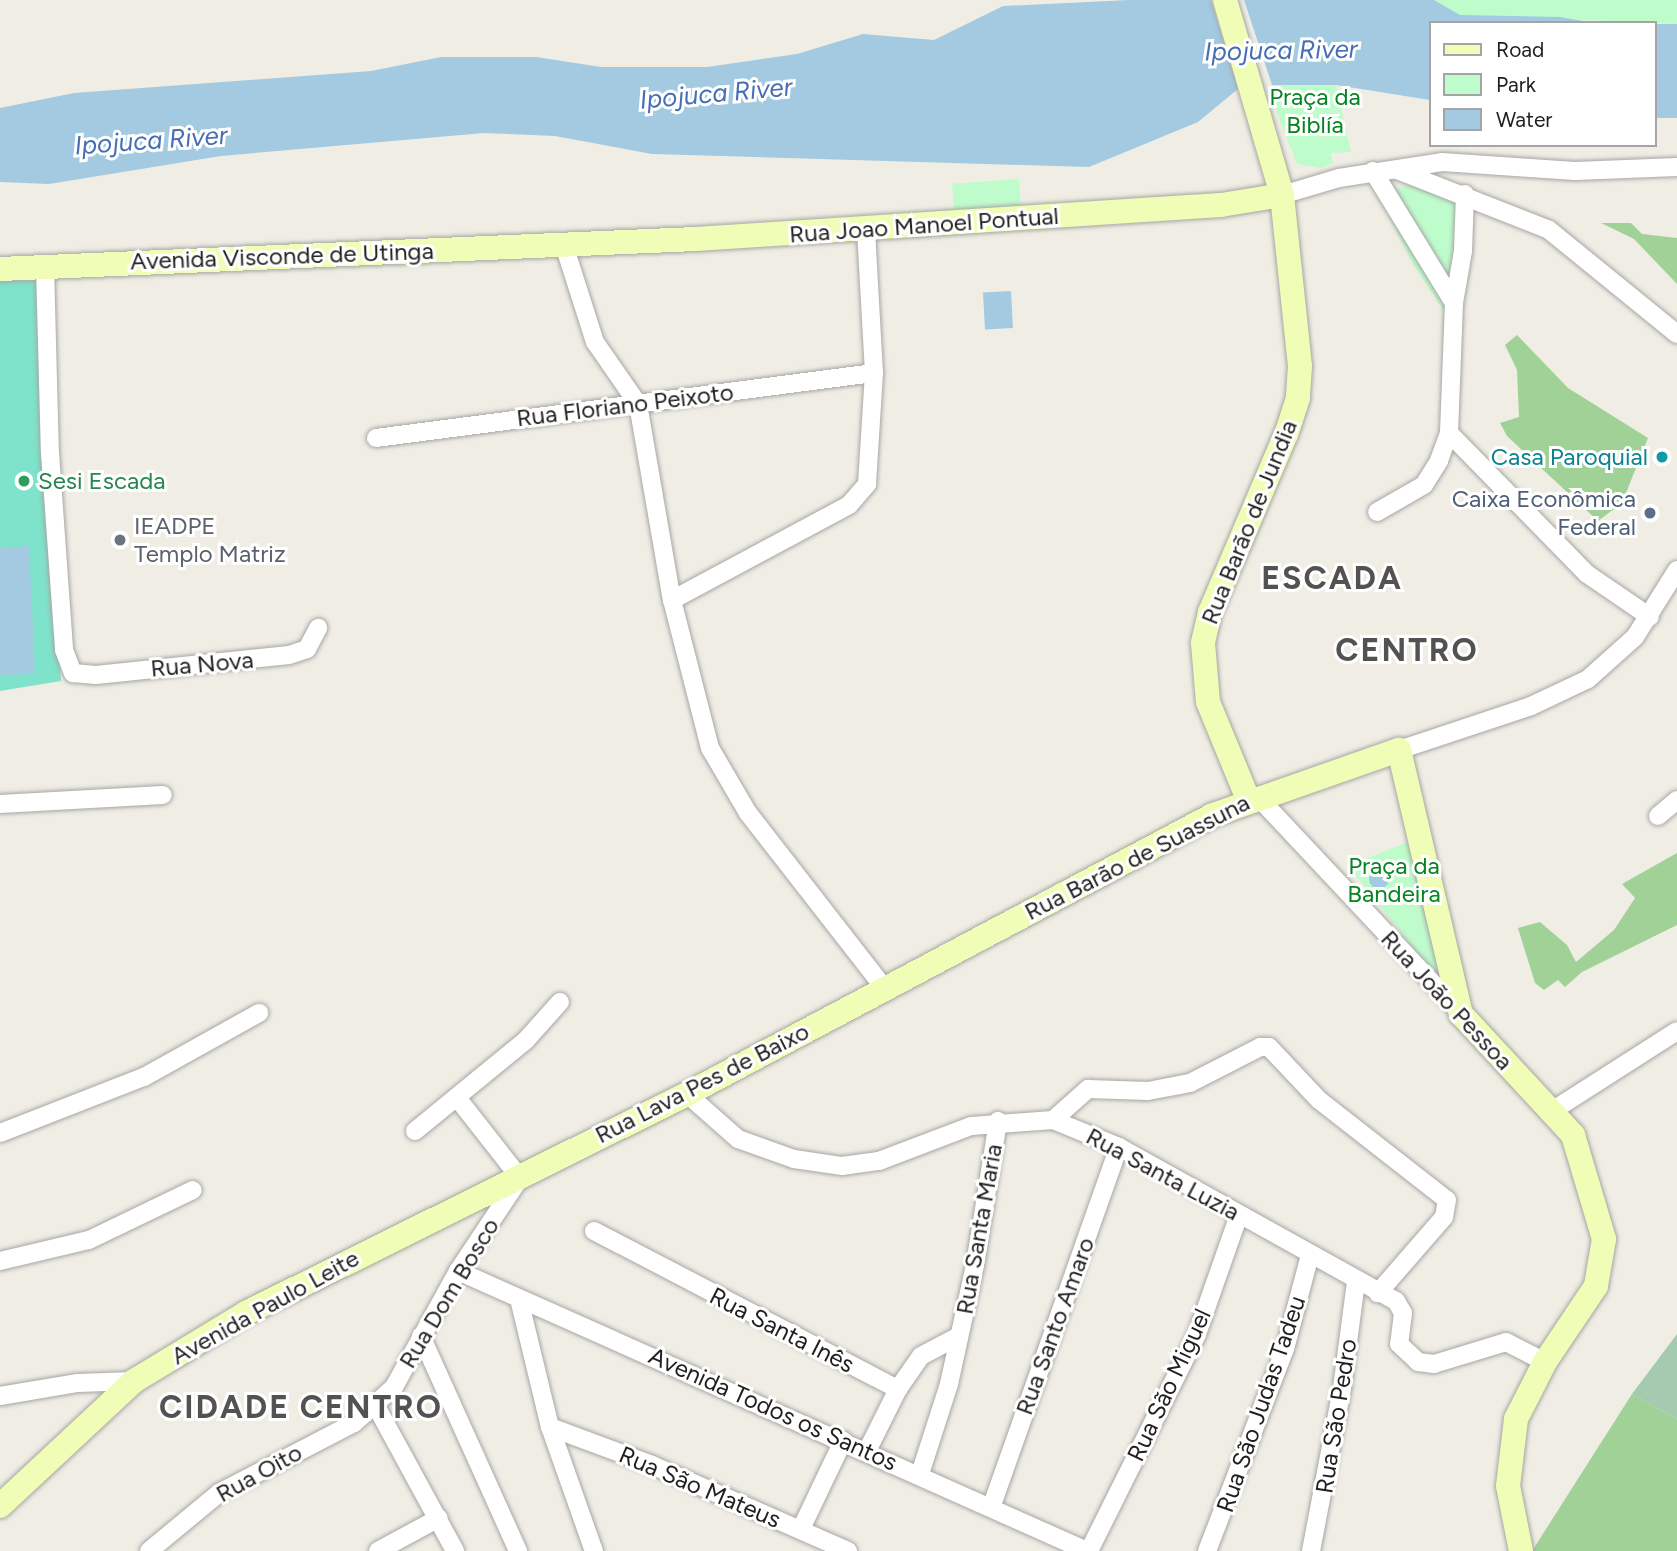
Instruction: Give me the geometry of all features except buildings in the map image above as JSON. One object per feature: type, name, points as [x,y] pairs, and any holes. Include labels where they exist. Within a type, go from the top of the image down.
[{"type":"street","name":"Rua Barão de Jundia","points":[[1225,0],[1258,104],[1282,195],[1299,335],[1298,398],[1210,612],[1203,643],[1208,702],[1252,797]]},
{"type":"street","points":[[1282,195],[1373,171],[1472,162],[1576,171],[1677,167]]},
{"type":"street","points":[[1392,168],[1519,216],[1576,248],[1677,334]]},
{"type":"street","points":[[1373,171],[1454,303]]},
{"type":"street","points":[[1377,512],[1424,485],[1449,433],[1454,303],[1463,251],[1465,194]]},
{"type":"street","name":"Rua Joao Manoel Pontual","points":[[564,245],[866,229],[1222,205],[1282,195]]},
{"type":"street","points":[[672,600],[860,496],[871,471],[874,373],[866,229]]},
{"type":"street","points":[[564,245],[595,342],[638,404],[672,600],[699,714],[726,781],[884,988]]},
{"type":"street","name":"Avenida Visconde de Utinga","points":[[0,269],[564,245]]},
{"type":"street","name":"Rua Nova","points":[[45,266],[51,467],[64,650],[73,673],[96,675],[280,657],[307,649],[318,628]]},
{"type":"street","name":"Rua Floriano Peixoto","points":[[376,438],[874,373]]},
{"type":"street","points":[[1449,433],[1587,574],[1650,617]]},
{"type":"street","points":[[1461,1014],[1399,750],[1531,706],[1588,680],[1620,652],[1650,617],[1677,569]]},
{"type":"street","name":"Rua Barão de Suassuna","points":[[884,988],[1252,797],[1399,750]]},
{"type":"street","points":[[0,804],[163,795]]},
{"type":"street","name":"Rua João Pessoa","points":[[1252,797],[1461,1014],[1573,1135],[1604,1239],[1596,1286],[1545,1362],[1516,1419],[1509,1452],[1512,1518],[1521,1551]]},
{"type":"street","points":[[1658,816],[1677,800]]},
{"type":"street","name":"Rua Lava Pes de Baixo","points":[[520,1178],[687,1094],[884,988]]},
{"type":"street","points":[[415,1131],[458,1099],[526,1040],[560,1002]]},
{"type":"street","points":[[0,1133],[144,1077],[259,1013]]},
{"type":"street","points":[[1552,1111],[1677,1031]]},
{"type":"street","points":[[1053,1119],[1073,1098],[1097,1088],[1148,1091],[1190,1083],[1260,1047],[1269,1047],[1319,1101],[1442,1193],[1448,1206],[1444,1217],[1378,1293]]},
{"type":"street","name":"Rua Santa Luzia","points":[[687,1094],[738,1139],[783,1156],[842,1166],[879,1161],[937,1136],[998,1121],[1053,1119],[1119,1147],[1402,1308],[1399,1344],[1418,1362],[1434,1364],[1506,1342],[1545,1362]]},
{"type":"street","points":[[458,1099],[520,1178]]},
{"type":"street","name":"Rua Santa Maria","points":[[920,1474],[959,1336],[998,1121]]},
{"type":"street","name":"Rua Santo Amaro","points":[[992,1505],[1119,1147]]},
{"type":"street","name":"Rua Dom Bosco","points":[[376,1406],[394,1387],[458,1271],[520,1178]]},
{"type":"street","name":"Avenida Paulo Leite","points":[[0,1395],[78,1383],[134,1381],[246,1313],[520,1178]]},
{"type":"street","points":[[0,1261],[89,1240],[193,1190]]},
{"type":"street","name":"Rua São Miguel","points":[[1088,1551],[1197,1334],[1239,1215]]},
{"type":"street","name":"Rua Santa Inês","points":[[594,1231],[898,1389]]},
{"type":"street","name":"Rua São Judas Tadeu","points":[[1207,1551],[1284,1349],[1311,1255]]},
{"type":"street","name":"Avenida Todos os Santos","points":[[458,1271],[992,1505],[1088,1551]]},
{"type":"street","name":"Rua São Pedro","points":[[1311,1551],[1342,1388],[1356,1281]]},
{"type":"street","points":[[519,1299],[550,1427],[594,1551]]},
{"type":"street","points":[[421,1336],[518,1551]]},
{"type":"street","points":[[867,1451],[898,1389],[921,1356],[959,1336]]},
{"type":"street","points":[[0,1506],[134,1381]]},
{"type":"street","points":[[376,1406],[455,1551]]},
{"type":"street","name":"Rua Oito","points":[[149,1551],[219,1493],[354,1423],[376,1406]]},
{"type":"street","name":"Rua São Mateus","points":[[550,1427],[801,1529],[848,1551]]},
{"type":"street","points":[[801,1529],[843,1441]]},
{"type":"street","points":[[378,1551],[439,1518]]},
{"type":"green space","points":[[1434,0],[1677,0],[1677,24],[1656,23],[1656,21],[1460,15]]},
{"type":"green space","name":"Praça da Biblía","points":[[1272,85],[1336,85],[1351,152],[1331,153],[1333,163],[1320,168],[1297,164],[1277,113]]},
{"type":"green space","points":[[1019,179],[1021,206],[954,211],[952,184]]},
{"type":"green space","points":[[1414,184],[1464,198],[1456,329],[1412,263],[1386,210],[1382,193]]},
{"type":"green space","points":[[1601,223],[1631,223],[1642,234],[1677,238],[1677,284],[1634,239]]},
{"type":"green space","name":"Sesi Escada","points":[[36,280],[61,681],[0,691],[0,281]]},
{"type":"green space","points":[[1517,335],[1568,388],[1648,438],[1622,503],[1598,521],[1507,436],[1500,423],[1519,417],[1517,370],[1505,345]]},
{"type":"green space","name":"Praça da Bandeira","points":[[1410,841],[1439,974],[1434,974],[1348,866]]},
{"type":"green space","points":[[1677,853],[1677,925],[1582,972],[1565,987],[1558,980],[1544,990],[1535,983],[1518,928],[1540,922],[1567,945],[1576,962],[1614,930],[1635,898],[1622,884]]},
{"type":"green space","points":[[1677,1334],[1677,1419],[1632,1394]]},
{"type":"green space","points":[[1632,1394],[1677,1419],[1677,1551],[1532,1551]]},
{"type":"water","name":"Ipojuca River","points":[[1129,0],[1211,0],[1238,89],[1198,122],[1089,167],[652,154],[555,136],[484,133],[221,156],[49,184],[0,182],[0,108],[74,93],[371,71],[441,57],[536,57],[601,67],[707,67],[797,54],[863,34],[934,40],[1003,6]]},
{"type":"water","name":"Ipojuca River","points":[[1244,0],[1434,0],[1460,15],[1560,17],[1583,21],[1428,21],[1428,100],[1336,85],[1272,85]]},
{"type":"water","points":[[1656,24],[1677,24],[1677,118],[1656,118]]},
{"type":"water","points":[[1011,291],[1013,328],[985,329],[983,292]]},
{"type":"water","points":[[29,546],[35,674],[0,675],[0,548]]},
{"type":"water","points":[[1379,869],[1386,872],[1389,879],[1386,886],[1379,889],[1372,886],[1369,879],[1372,872]]},
{"type":"place","name":"Casa Paroquial","points":[[1662,457]]},
{"type":"place","name":"Sesi Escada","points":[[24,481]]},
{"type":"place","name":"Caixa Econômica Federal","points":[[1650,513]]},
{"type":"place","name":"IEADPE Templo Matriz","points":[[120,540]]},
{"type":"district","name":"ESCADA","points":[[1332,578]]},
{"type":"district","name":"CENTRO","points":[[1407,650]]},
{"type":"district","name":"CIDADE CENTRO","points":[[301,1407]]}]
